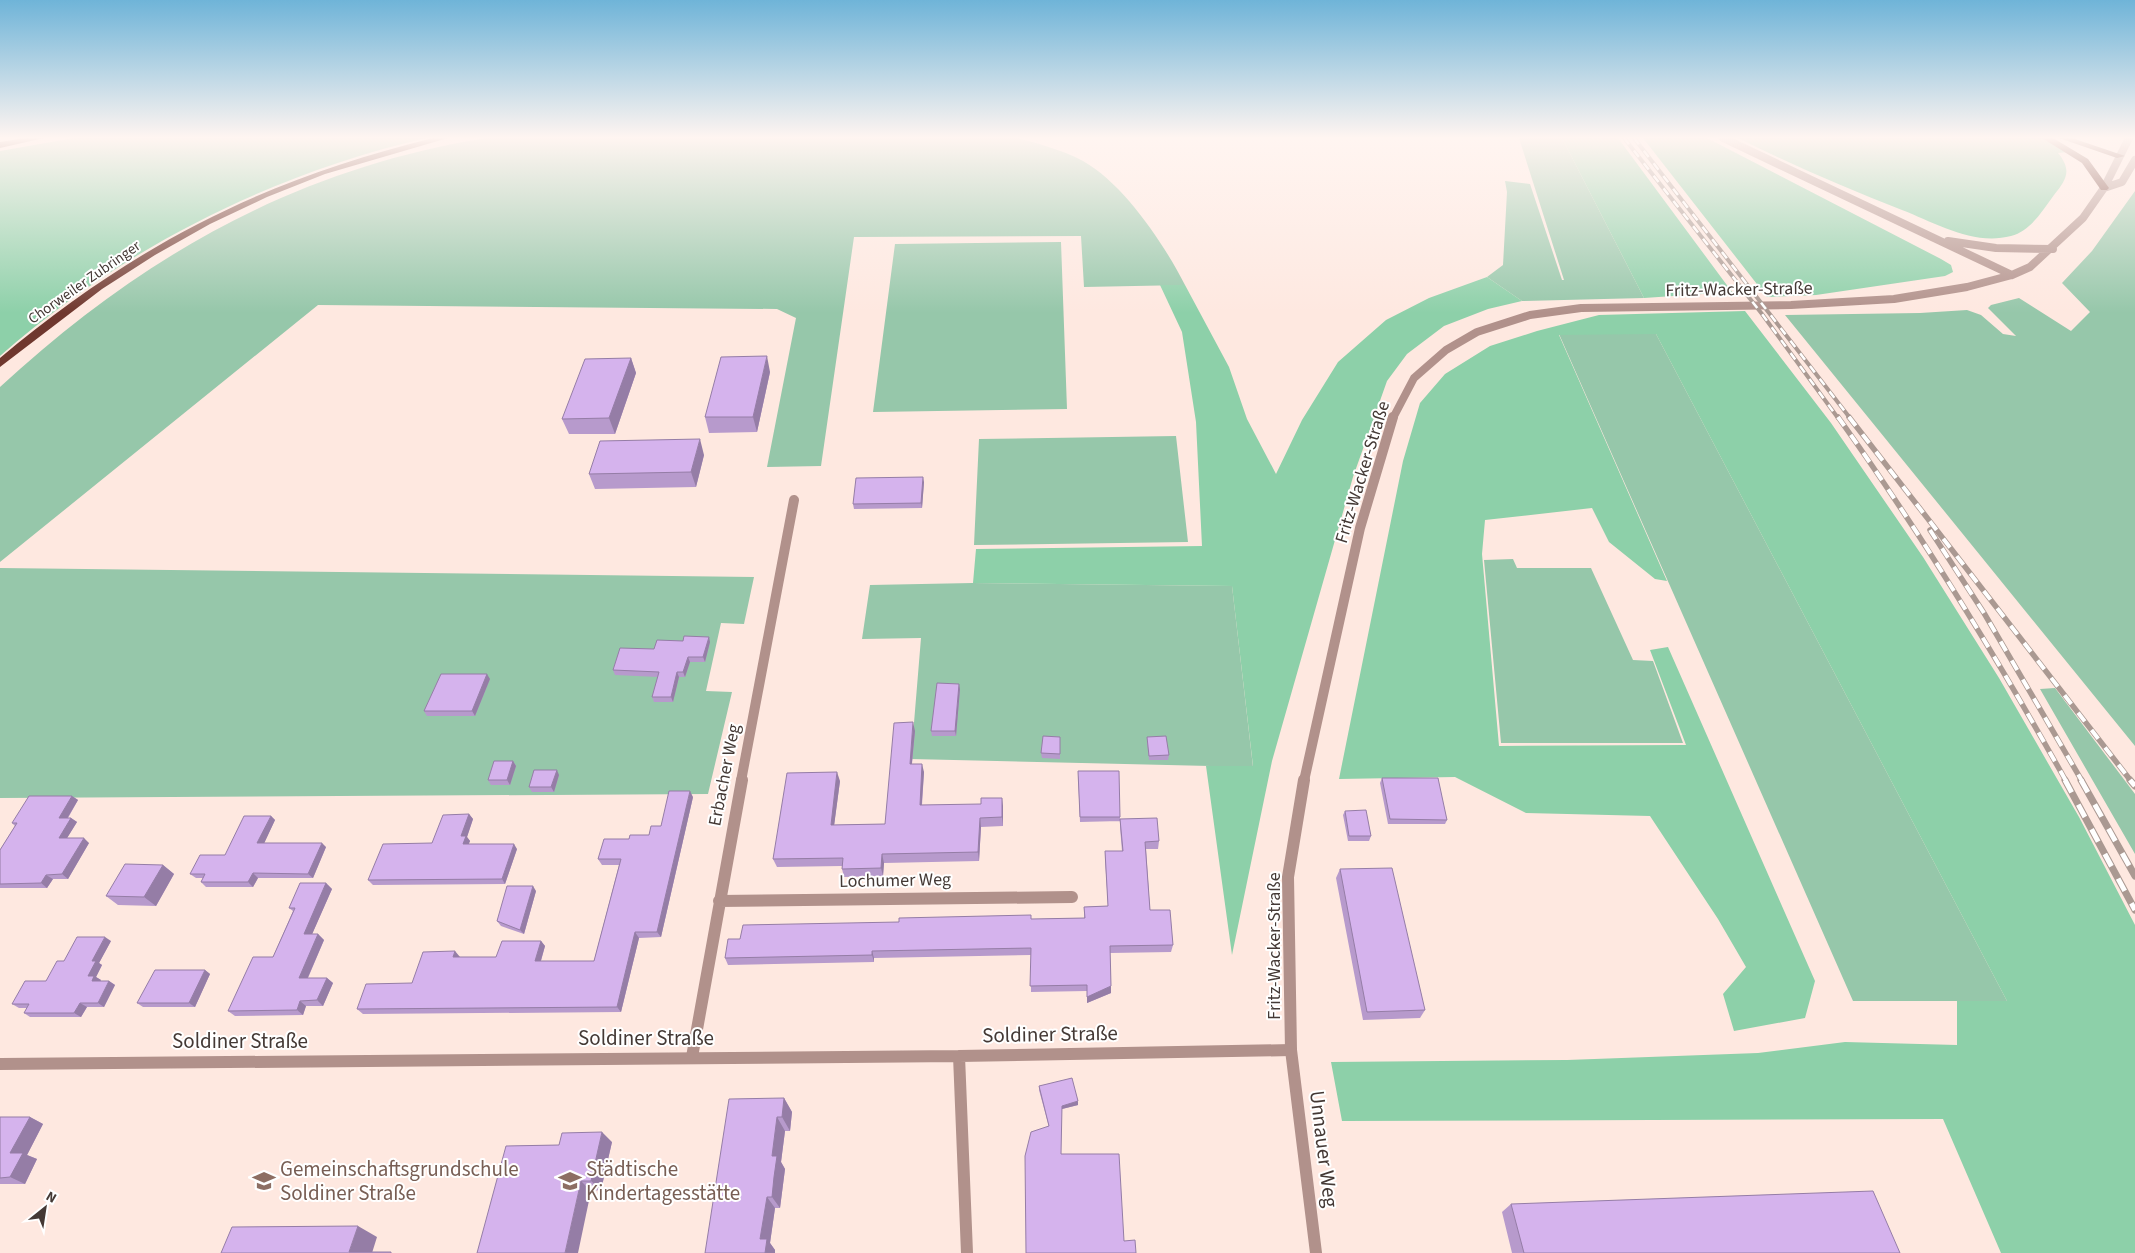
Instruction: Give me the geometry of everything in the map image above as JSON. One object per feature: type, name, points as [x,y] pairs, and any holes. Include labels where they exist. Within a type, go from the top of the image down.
[{"type":"highway","name":"Chorweiler Zubringer","points":[[0,364],[62,313],[109,279],[210,220],[262,196]]},
{"type":"street","points":[[1846,196],[2012,275]]},
{"type":"street","name":"Fritz-Wacker-Straße","points":[[1291,1050],[1288,877],[1306,769],[1360,528],[1395,410],[1414,378],[1446,350],[1477,332],[1530,314],[1581,308],[1791,305],[1894,299],[1967,287],[2012,275],[2030,267],[2053,249],[2083,218],[2098,196]]},
{"type":"street","points":[[1933,238],[1996,248],[2053,249]]},
{"type":"street","name":"Erbacher Weg","points":[[692,1057],[719,901],[794,500]]},
{"type":"street","name":"Lochumer Weg","points":[[719,901],[1072,897]]},
{"type":"street","name":"Soldiner Straße","points":[[0,1064],[959,1056],[1291,1050]]},
{"type":"street","name":"Unnauer Weg","points":[[1291,1050],[1316,1253]]},
{"type":"street","points":[[959,1056],[967,1253]]},
{"type":"green space","points":[[0,196],[251,196],[200,221],[147,250],[96,282],[47,317],[0,356]]},
{"type":"green space","points":[[284,196],[1125,196],[1142,216],[1185,285],[1084,287],[1081,236],[854,237],[821,466],[767,467],[796,318],[777,309],[318,305],[0,562],[0,387],[54,340],[109,298],[165,259],[224,225]]},
{"type":"green space","points":[[1507,196],[1534,196],[1562,280],[1564,280],[1538,196],[1592,196],[1644,298],[1522,301],[1487,277],[1503,265]]},
{"type":"green space","points":[[1592,196],[1661,196],[1732,292],[1644,298]]},
{"type":"green space","points":[[1689,196],[1820,196],[1941,259],[1951,265],[1953,272],[1945,276],[1816,295],[1767,297]]},
{"type":"green space","points":[[1868,196],[2053,196],[2030,225],[2011,236],[1983,238],[1969,236],[1941,227]]},
{"type":"green space","points":[[2131,196],[2135,196],[2135,746],[1785,315],[1920,313],[1967,310],[1981,315],[2003,334],[2016,336],[1988,308],[1991,305],[2019,298],[2071,331],[2090,312],[2062,283],[2092,251]]},
{"type":"green space","points":[[1061,242],[1067,409],[873,412],[895,244]]},
{"type":"green space","points":[[1487,277],[1522,301],[1488,309],[1444,326],[1407,354],[1387,381],[1353,477],[1272,761],[1232,955],[1206,766],[1253,766],[1232,586],[973,583],[976,549],[1202,546],[1196,422],[1182,332],[1160,285],[1185,285],[1229,367],[1247,419],[1276,474],[1302,420],[1338,362],[1386,320],[1429,298]]},
{"type":"green space","points":[[1745,311],[1831,423],[1923,557],[1999,678],[2079,817],[2135,925],[2135,1253],[2001,1253],[1943,1119],[1342,1121],[1331,1062],[1567,1060],[1758,1053],[1845,1042],[1957,1045],[1957,1001],[2007,1001],[1656,334],[1559,335],[1667,581],[1655,579],[1609,542],[1592,508],[1485,520],[1482,554],[1499,746],[1686,745],[1650,650],[1668,647],[1815,981],[1805,1018],[1734,1031],[1723,994],[1746,967],[1718,919],[1650,816],[1526,813],[1455,777],[1339,779],[1403,461],[1420,403],[1445,374],[1490,346],[1537,331],[1599,315]]},
{"type":"green space","points":[[1559,334],[1656,334],[2007,1001],[1853,1001]]},
{"type":"green space","points":[[1176,436],[1188,542],[974,545],[979,439]]},
{"type":"green space","points":[[1513,559],[1517,568],[1591,568],[1633,660],[1653,661],[1683,743],[1501,743],[1484,560]]},
{"type":"green space","points":[[0,568],[754,577],[744,624],[721,623],[706,691],[732,692],[708,794],[0,798]]},
{"type":"green space","points":[[973,583],[1232,586],[1253,767],[911,759],[921,638],[862,639],[870,585]]},
{"type":"green space","points":[[2055,688],[2135,794],[2135,854],[2040,689]]},
{"type":"building","points":[[767,356],[753,417],[705,417],[721,357]]},
{"type":"building","points":[[631,358],[609,418],[562,419],[585,359]]},
{"type":"building","points":[[700,439],[691,472],[589,474],[600,441]]},
{"type":"building","points":[[923,477],[921,503],[853,504],[856,478]]},
{"type":"building","points":[[684,636],[709,637],[703,657],[688,657],[683,672],[677,672],[671,697],[652,697],[659,672],[613,670],[620,648],[654,649],[657,640],[683,641]]},
{"type":"building","points":[[441,674],[487,674],[472,711],[424,711]]},
{"type":"building","points":[[937,683],[959,684],[955,731],[931,731]]},
{"type":"building","points":[[913,722],[910,764],[922,764],[920,805],[981,804],[981,798],[1002,798],[1002,817],[980,818],[978,852],[882,854],[881,868],[842,869],[843,858],[773,859],[787,773],[837,772],[831,825],[885,824],[894,723]]},
{"type":"building","points":[[1043,736],[1060,737],[1060,754],[1041,753]]},
{"type":"building","points":[[1166,736],[1169,755],[1149,756],[1147,737]]},
{"type":"building","points":[[494,761],[513,761],[507,780],[488,780]]},
{"type":"building","points":[[534,770],[557,770],[551,787],[529,787]]},
{"type":"building","points":[[1078,771],[1119,771],[1120,817],[1080,817]]},
{"type":"building","points":[[1382,778],[1438,778],[1447,820],[1390,819]]},
{"type":"building","points":[[669,791],[690,791],[657,932],[635,932],[617,1007],[357,1009],[366,984],[412,983],[423,952],[455,951],[453,957],[496,957],[502,941],[541,941],[535,961],[594,961],[621,859],[598,859],[604,839],[629,839],[630,835],[649,835],[651,826],[661,826]]},
{"type":"building","points":[[29,796],[72,796],[59,818],[71,818],[59,838],[84,838],[62,874],[46,875],[41,883],[0,884],[0,850],[17,823],[12,823]]},
{"type":"building","points":[[1366,810],[1371,836],[1349,836],[1345,811]]},
{"type":"building","points":[[469,814],[461,836],[466,836],[463,844],[514,844],[502,879],[368,880],[383,844],[432,843],[443,815]]},
{"type":"building","points":[[244,816],[271,816],[257,843],[322,843],[308,874],[253,873],[248,882],[201,882],[205,874],[190,874],[200,855],[225,855]]},
{"type":"building","points":[[1157,818],[1159,841],[1145,842],[1150,910],[1170,910],[1173,945],[1110,946],[1111,986],[1087,997],[1087,985],[1030,986],[1031,948],[872,951],[872,955],[725,958],[728,939],[740,939],[743,925],[899,922],[899,918],[1031,915],[1031,919],[1085,918],[1084,907],[1108,906],[1105,851],[1123,851],[1120,819]]},
{"type":"building","points":[[125,864],[163,865],[144,897],[106,896]]},
{"type":"building","points":[[1392,868],[1425,1010],[1367,1012],[1340,869]]},
{"type":"building","points":[[300,883],[326,883],[304,934],[318,934],[299,978],[327,978],[317,1000],[300,1001],[297,1010],[228,1011],[253,957],[273,957],[295,908],[289,908]]},
{"type":"building","points":[[507,886],[533,886],[520,930],[497,921]]},
{"type":"building","points":[[77,937],[105,937],[92,961],[96,961],[88,976],[94,976],[92,981],[109,981],[98,1003],[80,1003],[74,1013],[24,1013],[29,1004],[12,1004],[25,981],[46,981],[57,961],[64,961]]},
{"type":"building","points":[[155,970],[205,970],[189,1003],[137,1003]]},
{"type":"building","points":[[1072,1078],[1078,1101],[1062,1106],[1061,1154],[1119,1154],[1124,1241],[1135,1240],[1136,1253],[1026,1253],[1025,1156],[1031,1132],[1049,1126],[1039,1086]]},
{"type":"building","points":[[784,1098],[782,1117],[777,1117],[772,1156],[777,1156],[772,1197],[767,1197],[760,1239],[767,1239],[765,1253],[705,1253],[729,1099]]},
{"type":"building","points":[[0,1117],[30,1117],[10,1153],[23,1153],[10,1177],[0,1178]]},
{"type":"building","points":[[602,1132],[591,1181],[581,1181],[565,1253],[477,1253],[506,1146],[559,1145],[562,1133]]},
{"type":"building","points":[[1873,1191],[1900,1253],[1524,1253],[1511,1204]]},
{"type":"building","points":[[358,1226],[349,1252],[391,1253],[221,1253],[232,1227]]},
{"type":"railway","points":[[1670,196],[1762,314],[1838,418]]},
{"type":"railway","points":[[1679,196],[1850,418]]},
{"type":"railway","points":[[1838,417],[1899,505],[1957,596],[2013,688],[2066,781]]},
{"type":"railway","points":[[1849,417],[2131,781]]},
{"type":"railway","points":[[1930,530],[1984,613],[2082,781]]},
{"type":"railway","points":[[2065,780],[2135,910]]},
{"type":"railway","points":[[2081,780],[2135,876]]},
{"type":"railway","points":[[2130,780],[2135,786]]},
{"type":"place","name":"Gemeinschaftsgrundschule Soldiner Straße","points":[[264,1181]]},
{"type":"place","name":"Städtische Kindertagesstätte","points":[[570,1181]]}]
